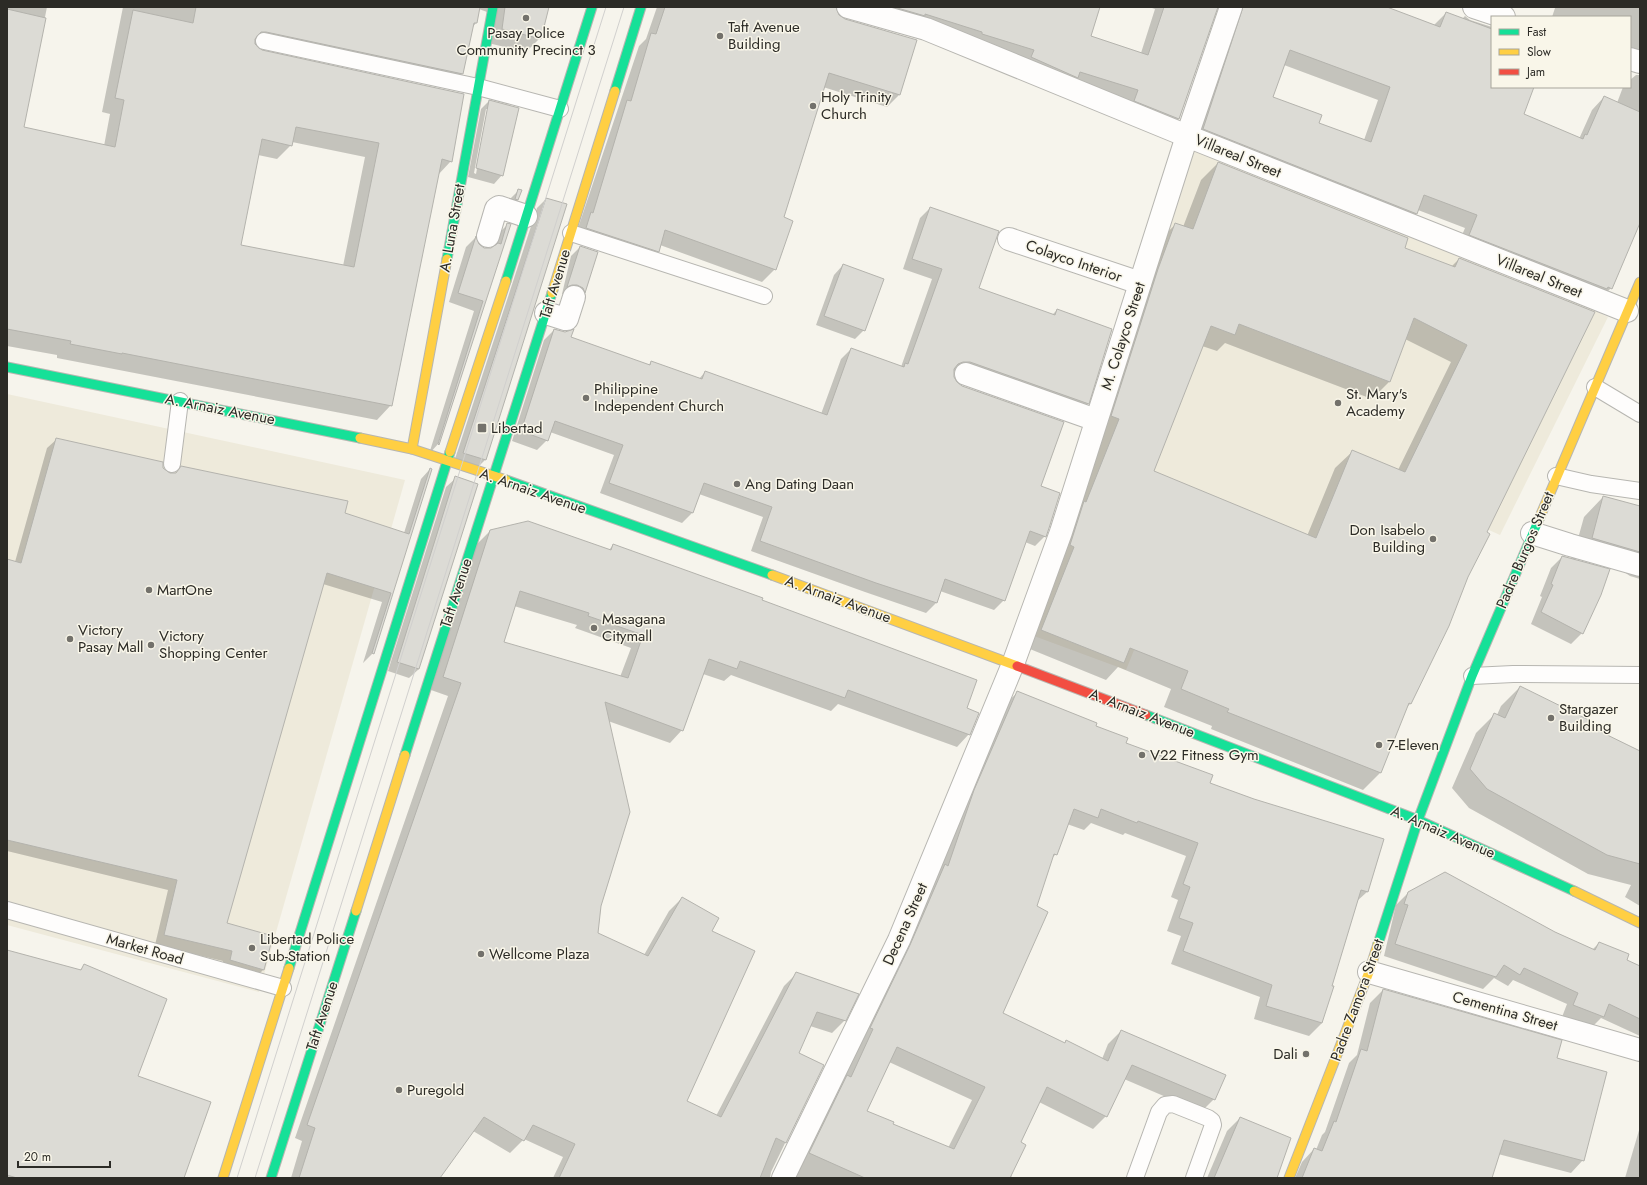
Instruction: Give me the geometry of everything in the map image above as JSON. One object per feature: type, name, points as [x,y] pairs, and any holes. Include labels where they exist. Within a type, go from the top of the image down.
[{"type":"main road","name":"A. Luna Street","points":[[412,449],[492,7]]},
{"type":"main road","points":[[223,1178],[447,461],[592,7]]},
{"type":"main road","name":"Taft Avenue","points":[[270,1178],[546,313],[621,76],[641,7]]},
{"type":"main road","name":"Padre Burgos Street","points":[[1418,820],[1472,676],[1640,282]]},
{"type":"main road","name":"A. Arnaiz Avenue","points":[[7,367],[412,449],[803,586],[1013,664],[1418,820],[1542,875],[1640,923]]},
{"type":"main road","name":"Padre Zamora Street","points":[[1289,1178],[1370,972],[1418,820]]},
{"type":"street","name":"Villareal Street","points":[[848,7],[926,29],[1187,136],[1627,311]]},
{"type":"street","name":"M. Colayco Street","points":[[1013,664],[1061,532],[1187,136],[1231,7]]},
{"type":"street","points":[[1474,7],[1501,16]]},
{"type":"street","points":[[488,236],[496,209],[499,207],[526,216]]},
{"type":"street","name":"Colayco Interior","points":[[1009,239],[1140,283]]},
{"type":"street","points":[[546,313],[565,319],[567,318],[574,297]]},
{"type":"street","points":[[966,374],[1096,420]]},
{"type":"street","points":[[1532,533],[1640,565]]},
{"type":"street","name":"Decena Street","points":[[783,1178],[900,940],[1013,664]]},
{"type":"street","name":"Cementina Street","points":[[1370,972],[1640,1050]]},
{"type":"lane","points":[[264,41],[478,87],[560,109]]},
{"type":"lane","points":[[571,233],[764,296]]},
{"type":"lane","points":[[1595,387],[1640,414]]},
{"type":"lane","points":[[172,464],[180,401]]},
{"type":"lane","points":[[1556,476],[1595,485],[1640,491]]},
{"type":"lane","points":[[1472,676],[1513,674],[1640,675]]},
{"type":"lane","name":"Market Road","points":[[7,910],[283,988]]},
{"type":"lane","points":[[1135,1178],[1159,1112],[1165,1106],[1172,1104],[1212,1121],[1213,1125],[1194,1178]]},
{"type":"shaded area","name":"St. Mary's Academy","points":[[1192,148],[1567,297],[1608,317],[1500,535],[1398,489],[1323,640],[1164,576],[1126,670],[1034,636]]},
{"type":"shaded area","points":[[7,394],[405,480],[259,992],[7,925]]},
{"type":"building","points":[[196,7],[480,7],[477,23],[474,23],[463,74],[266,32],[261,32],[255,39],[255,44],[262,50],[464,94],[452,162],[442,159],[392,406],[70,344],[71,341],[7,329],[7,9],[46,18],[24,127],[115,147],[124,100],[115,98],[133,10],[193,23]],"holes":[[[296,127],[379,143],[354,267],[241,245],[262,139],[292,146]]]},
{"type":"building","name":"Pasay Police Community Precinct 3","points":[[505,7],[549,7],[541,39],[502,29]]},
{"type":"building","points":[[665,7],[836,7],[839,15],[845,19],[917,40],[900,95],[829,73],[784,217],[793,221],[776,270],[665,230],[659,252],[586,228],[591,212],[593,213],[627,100],[631,101],[651,33],[656,34]]},
{"type":"building","points":[[894,7],[1100,7],[1091,36],[1148,55],[1164,7],[1218,7],[1179,119],[1134,101],[1138,90],[1080,72],[1078,78],[1031,57],[1034,50],[925,14],[925,16]]},
{"type":"building","points":[[1243,7],[1387,7],[1440,27],[1446,12],[1491,29],[1491,88],[1534,88],[1524,114],[1583,139],[1585,134],[1587,135],[1604,96],[1640,112],[1640,223],[1612,289],[1608,287],[1607,289],[1469,235],[1477,215],[1424,195],[1417,214],[1203,129]],"holes":[[[1290,50],[1390,87],[1371,142],[1319,123],[1322,115],[1273,97]]]},
{"type":"building","points":[[489,100],[519,108],[503,176],[476,168]]},
{"type":"building","name":"St. Mary's Academy","points":[[1218,162],[1408,238],[1405,248],[1455,267],[1459,258],[1595,312],[1487,532],[1490,534],[1468,577],[1449,626],[1411,704],[1409,703],[1381,773],[1227,712],[1229,709],[1181,689],[1188,671],[1130,648],[1124,663],[1041,630],[1074,547],[1070,545],[1084,501],[1086,502],[1119,419],[1111,416],[1158,269],[1175,223],[1193,229]],"holes":[[[1414,318],[1467,345],[1405,472],[1352,450],[1316,538],[1154,471],[1211,326],[1235,335],[1239,324],[1390,382]]]},
{"type":"building","points":[[518,189],[522,190],[518,200],[515,199]]},
{"type":"building","points":[[546,198],[567,204],[486,460],[463,453]]},
{"type":"building","points":[[930,207],[999,231],[979,288],[1055,315],[1057,309],[1112,329],[1089,404],[970,362],[958,364],[954,369],[954,377],[962,386],[1064,422],[1041,486],[1060,493],[1049,528],[1046,537],[1030,531],[1005,601],[945,579],[937,603],[876,583],[760,541],[772,507],[704,483],[693,513],[609,483],[623,445],[555,421],[548,441],[521,431],[554,329],[565,332],[574,329],[571,337],[650,365],[651,361],[702,379],[705,371],[827,415],[851,348],[904,367],[905,363],[908,364],[942,269],[912,259]]},
{"type":"building","points":[[507,223],[511,224],[439,445],[438,444],[483,301],[458,293],[476,236],[479,244],[484,248],[491,248],[498,243],[501,244]]},
{"type":"building","points":[[580,246],[598,252],[585,293],[583,288],[577,285],[567,287]]},
{"type":"building","points":[[843,264],[884,279],[865,331],[824,316]]},
{"type":"building","points":[[56,438],[163,462],[163,468],[170,473],[176,473],[181,466],[348,501],[345,513],[409,534],[430,468],[432,469],[374,654],[372,653],[391,593],[327,573],[227,923],[273,936],[264,970],[230,960],[232,951],[164,935],[177,880],[7,840],[7,559],[21,563]]},
{"type":"building","points":[[455,476],[478,484],[419,669],[397,662]]},
{"type":"building","points":[[1603,496],[1640,506],[1640,552],[1592,538]]},
{"type":"building","points":[[528,521],[611,550],[613,544],[763,598],[762,600],[977,680],[967,708],[979,713],[970,735],[848,690],[845,698],[740,661],[737,669],[709,659],[683,731],[605,702],[630,812],[601,906],[598,933],[648,956],[682,897],[719,918],[712,931],[755,951],[687,1101],[721,1117],[796,972],[859,994],[846,1021],[817,1012],[799,1053],[824,1065],[786,1143],[776,1138],[760,1178],[559,1178],[575,1144],[533,1125],[524,1141],[484,1117],[440,1178],[299,1178],[315,1128],[307,1125],[461,683],[443,677],[490,530]],"holes":[[[520,591],[589,613],[588,616],[643,635],[628,678],[504,642]]]},
{"type":"building","points":[[1562,556],[1610,569],[1601,595],[1583,634],[1541,612],[1553,585],[1551,584]]},
{"type":"building","points":[[1520,686],[1595,723],[1593,728],[1640,751],[1640,864],[1607,855],[1487,789],[1470,769],[1494,713],[1505,718]]},
{"type":"building","points":[[1017,691],[1097,723],[1096,726],[1128,738],[1126,743],[1213,775],[1210,783],[1254,799],[1384,839],[1368,892],[1361,890],[1322,1023],[1266,1006],[1272,985],[1183,951],[1193,923],[1179,918],[1190,887],[1183,884],[1198,843],[1138,821],[1137,823],[1101,809],[1098,818],[1074,809],[1057,855],[1054,854],[1037,906],[1048,912],[1003,1013],[1065,1043],[1066,1040],[1108,1061],[1121,1030],[1226,1075],[1215,1100],[1132,1065],[1107,1117],[1047,1087],[1021,1142],[1026,1145],[1010,1178],[865,1178],[809,1153],[847,1075],[851,1077],[873,1029],[870,1028],[910,945],[945,864],[948,866],[974,790]],"holes":[[[897,1047],[985,1087],[954,1149],[893,1124],[894,1122],[867,1111]]]},
{"type":"building","points":[[1445,872],[1555,932],[1595,950],[1599,942],[1629,954],[1627,960],[1640,966],[1640,1019],[1609,1004],[1604,1017],[1573,1005],[1578,993],[1524,968],[1520,975],[1504,965],[1496,977],[1395,944],[1408,905],[1404,904],[1408,892]]},
{"type":"building","points":[[7,950],[81,970],[84,964],[167,999],[138,1076],[211,1102],[184,1178],[17,1178],[7,1175]]},
{"type":"building","points":[[1383,989],[1562,1040],[1557,1058],[1607,1072],[1584,1161],[1504,1140],[1492,1178],[1302,1178],[1314,1148],[1322,1151],[1334,1121],[1336,1122],[1361,1049],[1367,1051]]},
{"type":"building","points":[[1240,1117],[1291,1138],[1277,1178],[1214,1178]]},
{"type":"tram line","points":[[237,1178],[606,7]]},
{"type":"tram line","points":[[255,1178],[624,7]]},
{"type":"traffic: fast","points":[[447,259],[493,7]]},
{"type":"traffic: fast","points":[[506,281],[592,7]]},
{"type":"traffic: fast","points":[[615,91],[641,7]]},
{"type":"traffic: fast","points":[[405,755],[552,293]]},
{"type":"traffic: fast","points":[[7,367],[360,438]]},
{"type":"traffic: fast","points":[[289,968],[450,452]]},
{"type":"traffic: fast","points":[[506,480],[772,575]]},
{"type":"traffic: fast","points":[[1378,944],[1418,820],[1472,676],[1539,519]]},
{"type":"traffic: fast","points":[[1146,715],[1418,820],[1574,891]]},
{"type":"traffic: fast","points":[[271,1178],[356,911]]},
{"type":"traffic: slow","points":[[552,293],[615,91]]},
{"type":"traffic: slow","points":[[412,449],[447,259]]},
{"type":"traffic: slow","points":[[450,452],[506,281]]},
{"type":"traffic: slow","points":[[1539,519],[1640,282]]},
{"type":"traffic: slow","points":[[360,438],[412,449],[506,480]]},
{"type":"traffic: slow","points":[[772,575],[1017,666]]},
{"type":"traffic: slow","points":[[356,911],[405,755]]},
{"type":"traffic: slow","points":[[1574,891],[1640,923]]},
{"type":"traffic: slow","points":[[1289,1178],[1369,972],[1378,944]]},
{"type":"traffic: slow","points":[[223,1178],[289,968]]},
{"type":"traffic: jam","points":[[1017,666],[1146,715]]},
{"type":"place","name":"Pasay Police Community Precinct 3","points":[[526,18]]},
{"type":"place","name":"Taft Avenue Building","points":[[720,36]]},
{"type":"place","name":"Holy Trinity Church","points":[[813,106]]},
{"type":"place","name":"Philippine Independent Church","points":[[586,398]]},
{"type":"place","name":"St. Mary's Academy","points":[[1338,403]]},
{"type":"place","name":"Libertad","points":[[482,428]]},
{"type":"place","name":"Ang Dating Daan","points":[[737,484]]},
{"type":"place","name":"Don Isabelo Building","points":[[1433,539]]},
{"type":"place","name":"MartOne","points":[[149,590]]},
{"type":"place","name":"Masagana Citymall","points":[[594,628]]},
{"type":"place","name":"Victory Pasay Mall","points":[[70,639]]},
{"type":"place","name":"Victory Shopping Center","points":[[151,645]]},
{"type":"place","name":"Stargazer Building","points":[[1551,718]]},
{"type":"place","name":"7-Eleven","points":[[1379,745]]},
{"type":"place","name":"V22 Fitness Gym","points":[[1142,755]]},
{"type":"place","name":"Libertad Police Sub-Station","points":[[252,948]]},
{"type":"place","name":"Wellcome Plaza","points":[[481,954]]},
{"type":"place","name":"Dali","points":[[1306,1054]]},
{"type":"place","name":"Puregold","points":[[399,1090]]}]
